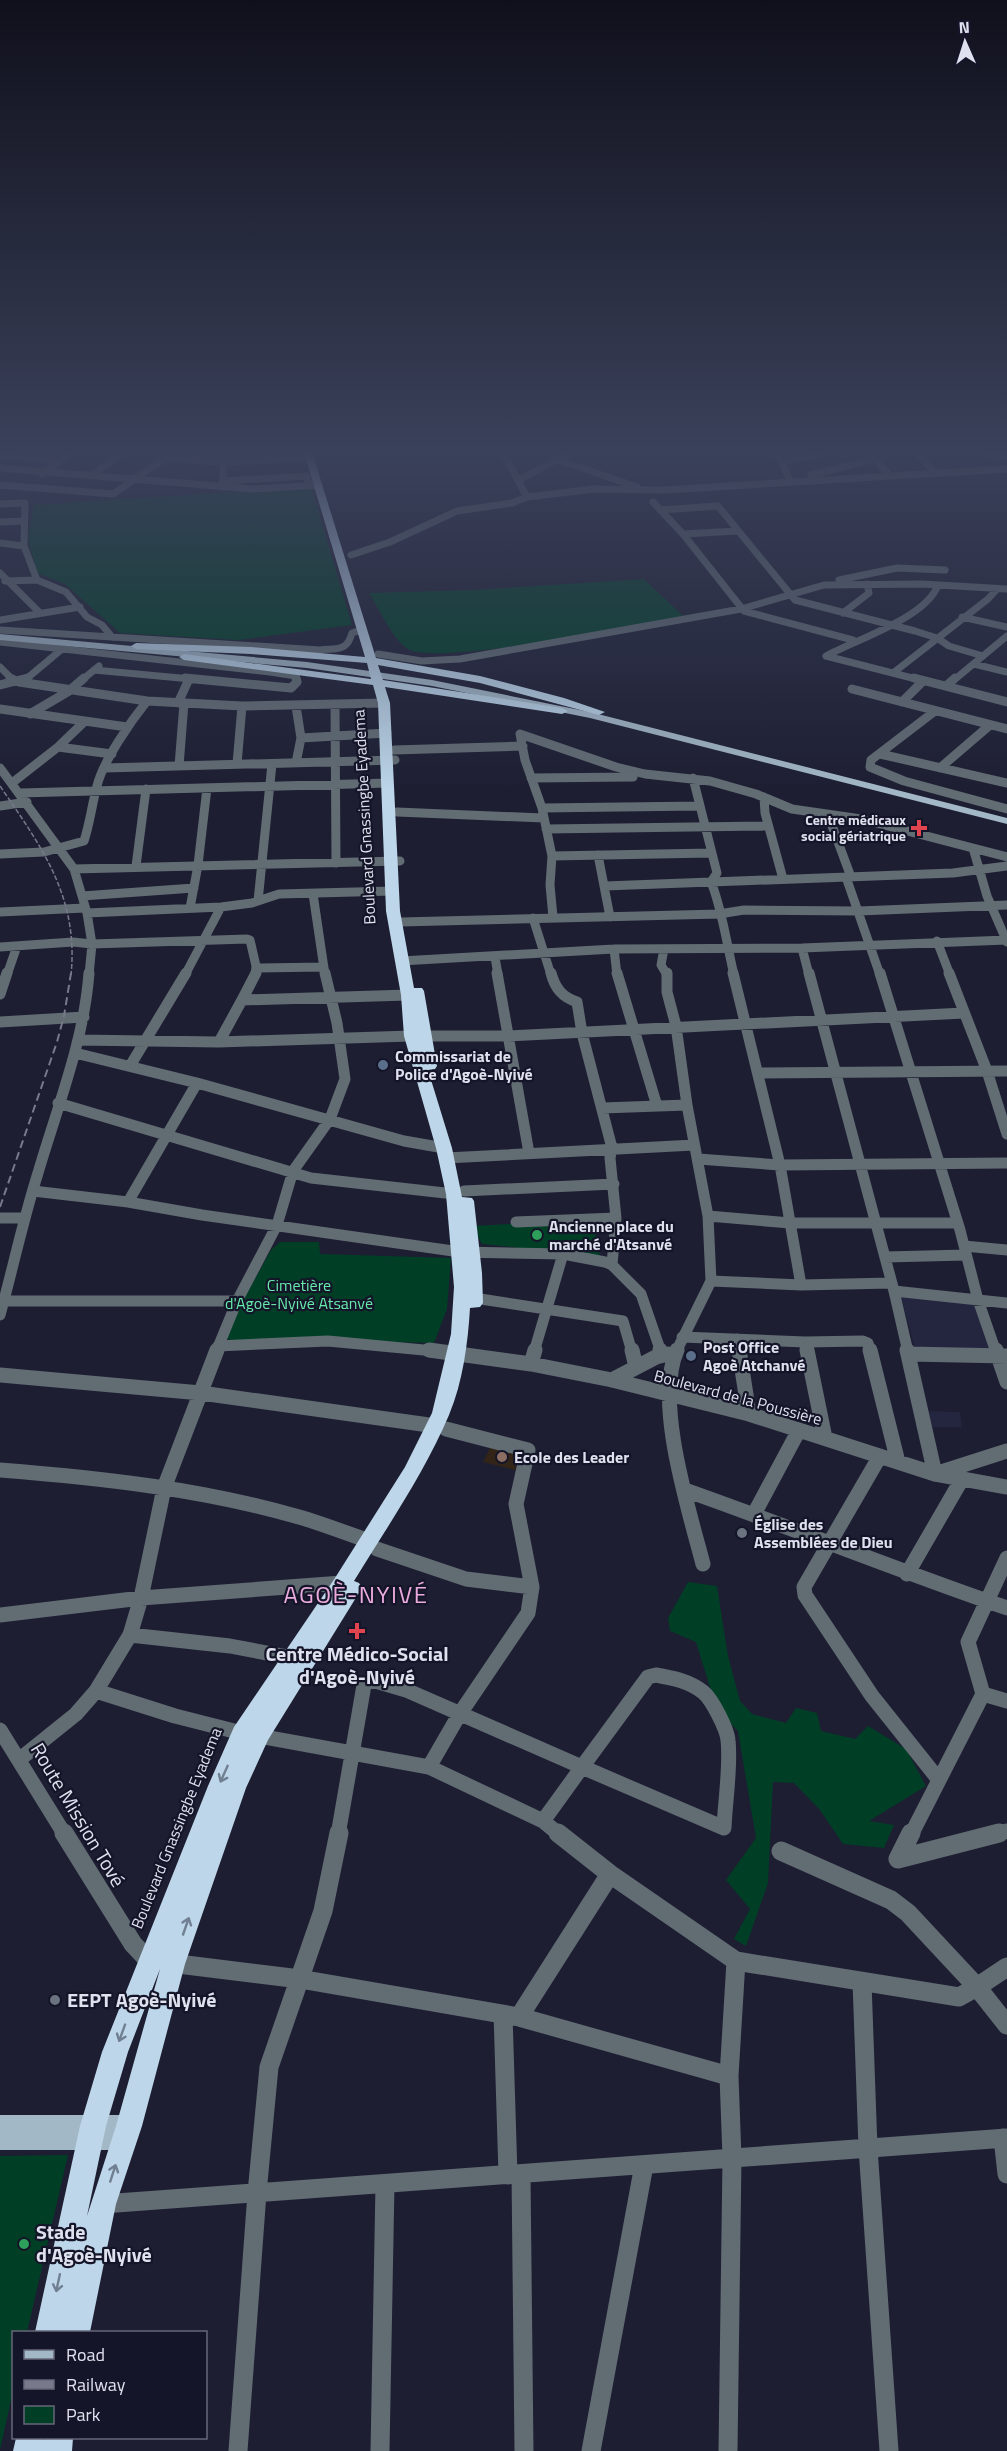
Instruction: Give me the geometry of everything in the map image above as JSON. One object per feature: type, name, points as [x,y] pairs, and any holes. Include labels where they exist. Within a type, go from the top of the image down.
[{"type":"highway","points":[[341,563],[362,630],[371,642]]},
{"type":"highway","points":[[368,611],[371,642]]},
{"type":"highway","name":"Boulevard Gnassingbe Eyadema","points":[[76,2331],[103,2204],[127,2133],[173,1964],[235,1788],[250,1735],[373,1545],[414,1468],[441,1427],[449,1386],[462,1353],[474,1298],[459,1192],[408,995],[406,960],[393,911],[397,812],[386,691],[371,642]]},
{"type":"highway","points":[[139,648],[287,652],[343,665],[375,658],[470,678],[594,714]]},
{"type":"highway","points":[[139,648],[386,691],[413,682],[594,714]]},
{"type":"highway","name":"Boulevard Gnassingbe Eyadema","points":[[391,751],[388,783],[401,922],[418,1036]]},
{"type":"highway","name":"Boulevard Gnassingbe Eyadema","points":[[462,1353],[466,1252]]},
{"type":"highway","name":"Boulevard Gnassingbe Eyadema","points":[[49,2331],[91,2132],[115,2052],[149,1961],[250,1735],[293,1658],[342,1583],[373,1545]]},
{"type":"main road","points":[[1,636],[139,648]]},
{"type":"main road","points":[[1,636],[139,648]]},
{"type":"main road","points":[[343,665],[413,682]]},
{"type":"main road","points":[[594,714],[1007,818]]},
{"type":"main road","points":[[0,2126],[127,2133]]},
{"type":"main road","points":[[0,2139],[91,2132]]},
{"type":"street","points":[[31,563],[37,580]]},
{"type":"street","points":[[706,563],[741,609],[774,621],[853,640]]},
{"type":"street","points":[[763,563],[788,594],[803,603],[937,638],[949,646],[983,656]]},
{"type":"street","points":[[375,658],[447,661],[741,609],[868,573],[897,568],[945,570]]},
{"type":"street","points":[[0,573],[4,581],[40,613]]},
{"type":"street","points":[[4,581],[37,580],[66,592],[87,616],[102,625],[112,637]]},
{"type":"street","points":[[843,613],[869,593],[867,584]]},
{"type":"street","points":[[824,585],[938,585],[1007,589]]},
{"type":"street","points":[[938,585],[934,596],[888,624],[853,640],[826,656],[1007,702]]},
{"type":"street","points":[[893,673],[988,599],[997,589]]},
{"type":"street","points":[[0,620],[80,607]]},
{"type":"street","points":[[962,617],[1007,627]]},
{"type":"street","points":[[1,636],[112,637],[320,650],[345,647],[349,644],[352,633],[362,630]]},
{"type":"street","points":[[1,636],[62,649],[111,656],[241,668],[297,677],[297,682],[291,688],[94,670]]},
{"type":"street","points":[[946,686],[1007,636]]},
{"type":"street","points":[[996,646],[1007,648]]},
{"type":"street","points":[[0,685],[27,679],[62,649]]},
{"type":"street","points":[[30,714],[69,692],[111,656]]},
{"type":"street","points":[[974,664],[1007,672]]},
{"type":"street","points":[[0,667],[11,679],[19,682],[69,692],[147,702],[242,706],[335,705],[386,691]]},
{"type":"street","points":[[178,766],[181,703],[189,679]]},
{"type":"street","points":[[902,702],[923,681]]},
{"type":"street","points":[[852,689],[1007,729]]},
{"type":"street","points":[[0,854],[44,852],[84,841],[91,820],[94,790],[127,727],[147,702]]},
{"type":"street","points":[[335,705],[337,736],[336,863]]},
{"type":"street","points":[[237,764],[242,706]]},
{"type":"street","points":[[296,706],[300,738],[296,763]]},
{"type":"street","points":[[0,709],[127,727]]},
{"type":"street","points":[[935,711],[869,765],[883,774],[1007,809]]},
{"type":"street","points":[[0,1315],[24,1218],[84,1017],[92,944],[86,910],[74,869],[4,775],[58,747],[85,721]]},
{"type":"street","points":[[940,768],[990,725]]},
{"type":"street","points":[[554,917],[550,885],[552,856],[520,734],[616,767],[693,778],[764,797],[792,809],[861,819],[1007,857]]},
{"type":"street","points":[[300,738],[337,736],[391,751]]},
{"type":"street","points":[[105,768],[336,762],[391,751],[523,746]]},
{"type":"street","points":[[58,747],[112,754]]},
{"type":"street","points":[[880,754],[1007,783]]},
{"type":"street","points":[[258,902],[272,764]]},
{"type":"street","points":[[996,780],[1007,771]]},
{"type":"street","points":[[531,778],[674,776]]},
{"type":"street","points":[[693,778],[717,873],[711,882]]},
{"type":"street","points":[[0,806],[23,798],[94,790],[388,783]]},
{"type":"street","points":[[190,908],[198,865],[207,788]]},
{"type":"street","points":[[136,866],[146,789]]},
{"type":"street","points":[[764,797],[768,826],[783,879]]},
{"type":"street","points":[[397,812],[542,813],[700,806]]},
{"type":"street","points":[[828,815],[912,1072],[958,1223],[978,1300],[1002,1356],[1007,1382]]},
{"type":"street","points":[[546,829],[768,826]]},
{"type":"street","points":[[406,960],[614,949],[802,948],[1007,940],[989,906],[973,848]]},
{"type":"street","points":[[552,856],[711,853]]},
{"type":"street","points":[[598,855],[610,917]]},
{"type":"street","points":[[74,869],[396,861]]},
{"type":"street","points":[[605,886],[979,871],[1007,866]]},
{"type":"street","points":[[711,882],[718,899],[719,914],[780,1165],[801,1285]]},
{"type":"street","points":[[82,896],[194,888]]},
{"type":"street","points":[[0,912],[221,907],[258,902],[273,895],[393,891]]},
{"type":"street","points":[[20,1759],[76,1714],[96,1691],[130,1635],[141,1598],[164,1488],[218,1346],[237,1301],[277,1225],[293,1171],[330,1119],[345,1079],[313,894]]},
{"type":"street","points":[[401,922],[719,914],[744,910],[859,911],[1007,905]]},
{"type":"street","points":[[130,1066],[193,961],[221,907]]},
{"type":"street","points":[[533,918],[555,987],[568,999],[577,1002],[582,1033],[612,1148],[610,1158],[616,1218],[612,1265]]},
{"type":"street","points":[[0,947],[73,942],[92,944],[249,939],[258,968],[254,980],[219,1042]]},
{"type":"street","points":[[937,941],[987,1071],[1007,1134]]},
{"type":"street","points":[[0,994],[17,946]]},
{"type":"street","points":[[802,948],[858,1164],[885,1257],[935,1474],[1007,1451]]},
{"type":"street","points":[[614,949],[617,974],[636,1030],[657,1106]]},
{"type":"street","points":[[612,1380],[636,1367],[669,1354],[682,1337],[711,1281],[708,1216],[687,1105],[676,1026],[667,992],[667,974],[662,965],[664,949]]},
{"type":"street","points":[[495,957],[529,1153]]},
{"type":"street","points":[[258,968],[324,967]]},
{"type":"street","points":[[242,1000],[408,995]]},
{"type":"street","points":[[78,1040],[219,1042],[418,1036],[507,1036],[964,1013]]},
{"type":"street","points":[[0,1022],[84,1017]]},
{"type":"street","points":[[75,1053],[330,1119],[448,1155],[694,1145]]},
{"type":"street","points":[[759,1073],[1007,1071]]},
{"type":"street","points":[[128,1202],[197,1083]]},
{"type":"street","points":[[58,1103],[324,1180],[459,1192],[614,1184]]},
{"type":"street","points":[[602,1108],[687,1105]]},
{"type":"street","points":[[698,1159],[780,1165],[1007,1163]]},
{"type":"street","points":[[33,1191],[128,1202],[202,1215],[466,1252],[563,1254],[612,1265],[641,1294],[669,1354],[669,1396],[676,1457],[703,1564]]},
{"type":"street","points":[[708,1216],[790,1223],[876,1225],[958,1223]]},
{"type":"street","points":[[0,1218],[24,1218]]},
{"type":"street","points":[[516,1222],[616,1218]]},
{"type":"street","points":[[885,1257],[1007,1250]]},
{"type":"street","points":[[531,1364],[563,1254]]},
{"type":"street","points":[[711,1281],[892,1287],[1007,1303]]},
{"type":"street","points":[[474,1298],[623,1321],[636,1367]]},
{"type":"street","points":[[5,1301],[237,1301]]},
{"type":"street","points":[[682,1337],[805,1342],[863,1341],[868,1343],[898,1462]]},
{"type":"street","points":[[737,1339],[749,1414]]},
{"type":"street","name":"Boulevard de la Poussière","points":[[218,1346],[328,1341],[462,1353],[531,1364],[612,1380],[749,1414],[935,1474],[1007,1487]]},
{"type":"street","points":[[805,1342],[825,1438]]},
{"type":"street","points":[[909,1354],[1002,1356]]},
{"type":"street","points":[[0,1375],[201,1393],[441,1427],[528,1450],[516,1504],[532,1587],[525,1620],[459,1715],[429,1767]]},
{"type":"street","points":[[754,1514],[799,1430]]},
{"type":"street","points":[[880,1456],[804,1587],[808,1601],[872,1696],[939,1780]]},
{"type":"street","points":[[0,1470],[101,1479],[228,1500],[300,1518],[466,1580],[532,1587]]},
{"type":"street","points":[[907,1574],[962,1479]]},
{"type":"street","points":[[685,1490],[754,1514],[907,1574],[1007,1608]]},
{"type":"street","points":[[1007,1558],[968,1642],[983,1694],[898,1859],[1007,1831]]},
{"type":"street","points":[[0,1615],[141,1598],[342,1583]]},
{"type":"street","points":[[130,1635],[230,1646],[293,1658]]},
{"type":"street","points":[[238,2451],[257,2193],[269,2067],[323,1911],[364,1685],[372,1680],[393,1685],[459,1715],[582,1767],[724,1828],[728,1739],[714,1706],[705,1693],[679,1679],[656,1675],[648,1677],[582,1767],[543,1821]]},
{"type":"street","points":[[96,1691],[175,1716],[250,1735],[429,1767],[543,1821],[610,1874],[736,1960],[959,1997],[1007,1967]]},
{"type":"street","points":[[983,1694],[1007,1701]]},
{"type":"street","name":"Route Mission Tové","points":[[0,1730],[127,1934],[149,1961]]},
{"type":"street","points":[[781,1851],[891,1900],[908,1913],[977,1987],[1007,2025]]},
{"type":"street","points":[[524,2451],[511,2016],[610,1874]]},
{"type":"street","points":[[728,2451],[732,2158],[729,2076],[736,1960]]},
{"type":"street","points":[[149,1961],[300,1979],[511,2016],[729,2076]]},
{"type":"street","points":[[862,1982],[867,2148],[889,2451]]},
{"type":"street","points":[[103,2204],[1005,2138],[1007,2174]]},
{"type":"street","points":[[591,2451],[644,2164]]},
{"type":"street","points":[[380,2451],[385,2184]]},
{"type":"shaded area","points":[[900,1293],[973,1301],[990,1350],[915,1349]]},
{"type":"shaded area","points":[[927,1411],[960,1412],[962,1427],[930,1427]]},
{"type":"shaded area","name":"Ecole des Leader","points":[[491,1446],[520,1452],[515,1470],[483,1462]]},
{"type":"green space","points":[[35,563],[334,563],[352,625],[239,640],[120,633],[65,584],[37,573]]},
{"type":"green space","points":[[644,579],[683,616],[585,635],[457,653],[427,653],[408,649],[402,645],[369,593],[474,590]]},
{"type":"green space","name":"Ancienne place du marché d'Atsanvé","points":[[593,1220],[600,1256],[482,1244],[472,1226]]},
{"type":"green space","name":"Cimetière d'Agoè-Nyivé Atsanvé","points":[[280,1242],[319,1242],[320,1254],[451,1258],[447,1309],[434,1343],[313,1340],[239,1345],[223,1336],[271,1250]]},
{"type":"green space","points":[[688,1582],[717,1586],[728,1656],[740,1701],[752,1714],[786,1723],[796,1708],[817,1713],[821,1731],[855,1739],[868,1726],[906,1749],[926,1786],[869,1821],[894,1825],[884,1848],[843,1844],[820,1810],[794,1783],[773,1782],[768,1883],[746,1946],[734,1939],[750,1909],[726,1880],[756,1838],[738,1731],[717,1710],[696,1642],[670,1631],[668,1618]]},
{"type":"green space","name":"Stade d'Agoè-Nyivé","points":[[68,2155],[27,2331],[12,2331],[12,2396],[0,2450],[0,2156]]},
{"type":"railway","points":[[0,786],[43,852],[63,897],[72,947],[71,975]]},
{"type":"railway","points":[[0,1207],[57,1042],[71,973]]},
{"type":"place","name":"Centre médicaux social gériatrique","points":[[919,828]]},
{"type":"place","name":"Commissariat de Police d'Agoè-Nyivé","points":[[383,1065]]},
{"type":"place","name":"Ancienne place du marché d'Atsanvé","points":[[537,1235]]},
{"type":"place","name":"Post Office Agoè Atchanvé","points":[[691,1356]]},
{"type":"place","name":"Ecole des Leader","points":[[502,1457]]},
{"type":"place","name":"Église des Assemblées de Dieu","points":[[742,1533]]},
{"type":"place","name":"Centre Médico-Social d'Agoè-Nyivé","points":[[357,1631]]},
{"type":"place","name":"EEPT Agoè-Nyivé","points":[[55,2000]]},
{"type":"place","name":"Stade d'Agoè-Nyivé","points":[[24,2244]]},
{"type":"district","name":"AGOÈ-NYIVÉ","points":[[356,1595]]}]
